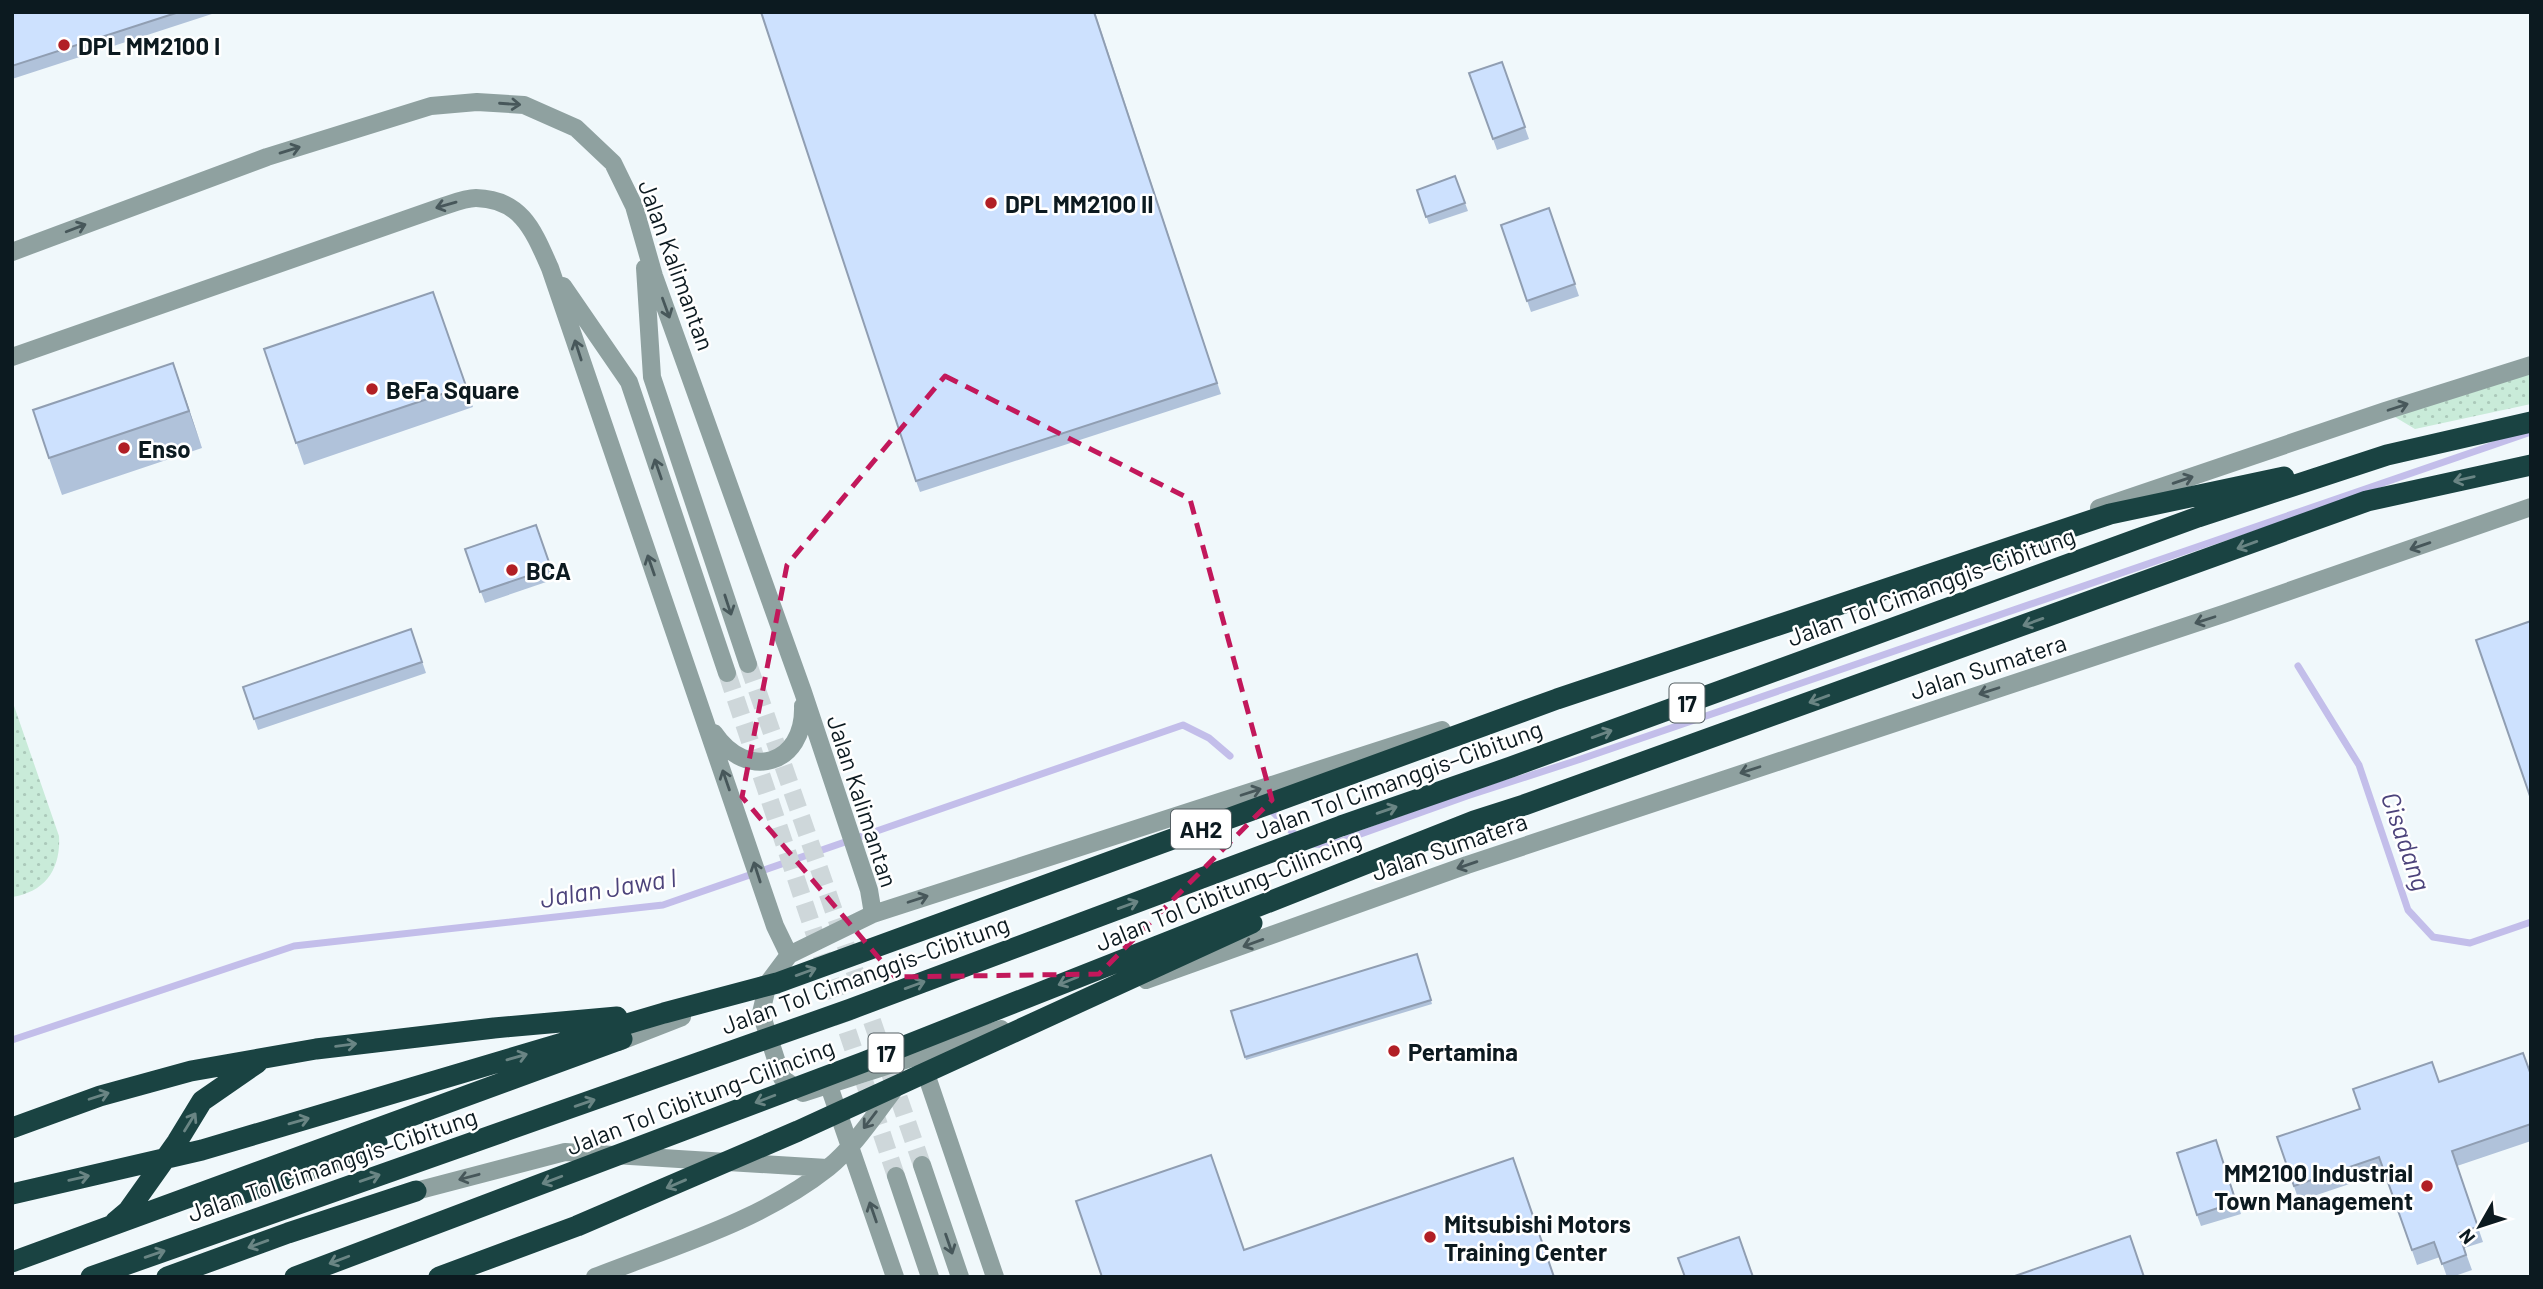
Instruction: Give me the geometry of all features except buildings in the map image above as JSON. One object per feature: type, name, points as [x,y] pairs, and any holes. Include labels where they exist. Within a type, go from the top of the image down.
[{"type":"highway","name":"Jalan Tol Cimanggis–Cibitung","points":[[91,1277],[851,1009],[1341,826],[2199,517],[2387,455],[2531,422]]},
{"type":"highway","name":"AH2","points":[[12,1194],[202,1150],[773,983],[1558,699],[2110,514],[2387,455]]},
{"type":"highway","name":"17","points":[[1474,821],[1524,806],[2367,501],[2531,465]]},
{"type":"highway","points":[[439,1277],[577,1226],[798,1131],[1474,821]]},
{"type":"highway","name":"Jalan Tol Cibitung–Cilincing","points":[[295,1277],[864,1062],[1474,821]]},
{"type":"highway","points":[[12,1262],[773,983]]},
{"type":"highway","points":[[12,1128],[113,1092],[191,1071],[316,1049],[494,1028],[651,1014],[736,996]]},
{"type":"highway","points":[[12,1273],[329,1163],[618,1042]]},
{"type":"highway","points":[[85,1249],[128,1212],[202,1101],[263,1058]]},
{"type":"highway","points":[[167,1277],[416,1191]]},
{"type":"street","name":"Jalan Kalimantan","points":[[12,252],[267,157],[430,106],[477,102],[524,105],[576,128],[612,163],[634,206],[654,276],[803,692],[869,890],[873,914]]},
{"type":"street","points":[[12,357],[443,205],[475,198],[505,204],[531,225],[551,268],[766,900],[789,955]]},
{"type":"street","points":[[643,236],[653,377],[748,664]]},
{"type":"street","points":[[551,268],[629,382],[727,673]]},
{"type":"street","points":[[618,1042],[773,983],[789,955],[873,914],[1492,714],[2371,416],[2531,365]]},
{"type":"street","name":"Jalan Sumatera","points":[[773,983],[761,1013],[782,1078],[803,1093],[830,1086],[1208,960],[1467,864],[2226,613],[2531,507]]},
{"type":"street","points":[[705,721],[720,742],[743,759],[767,762],[778,757],[802,732],[803,692]]},
{"type":"street","points":[[595,1277],[750,1218],[827,1168],[850,1147],[920,1055]]},
{"type":"street","points":[[920,1055],[995,1277]]},
{"type":"street","points":[[830,1086],[895,1277]]},
{"type":"street","points":[[416,1191],[565,1152],[827,1168]]},
{"type":"street","points":[[922,1165],[960,1277]]},
{"type":"street","points":[[896,1176],[930,1277]]},
{"type":"highlighted area","points":[[945,376],[1190,499],[1272,800],[1099,974],[895,977],[742,797],[787,565]]},
{"type":"green space","points":[[2531,365],[2531,404],[2415,429],[2385,411]]},
{"type":"green space","points":[[12,700],[59,836],[59,848],[49,877],[34,890],[12,897]]},
{"type":"waterway","points":[[1313,844],[1330,845],[2531,432]]},
{"type":"waterway","name":"Cisadang","points":[[2298,666],[2359,765],[2408,910],[2433,937],[2470,943],[2531,922]]},
{"type":"waterway","name":"Jalan Jawa I","points":[[12,1040],[294,946],[663,905],[1183,725],[1209,738],[1230,756]]},
{"type":"waterway","points":[[1270,809],[1299,839]]},
{"type":"tunnel","points":[[748,664],[922,1165]]},
{"type":"tunnel","points":[[727,673],[896,1176]]},
{"type":"place","name":"DPL MM2100 I","points":[[64,45]]},
{"type":"place","name":"DPL MM2100 II","points":[[991,203]]},
{"type":"place","name":"BeFa Square","points":[[372,389]]},
{"type":"place","name":"Enso","points":[[124,448]]},
{"type":"place","name":"BCA","points":[[512,570]]},
{"type":"place","name":"Pertamina","points":[[1394,1051]]},
{"type":"place","name":"MM2100 Industrial Town Management","points":[[2427,1186]]},
{"type":"place","name":"Mitsubishi Motors Training Center","points":[[1430,1237]]}]
